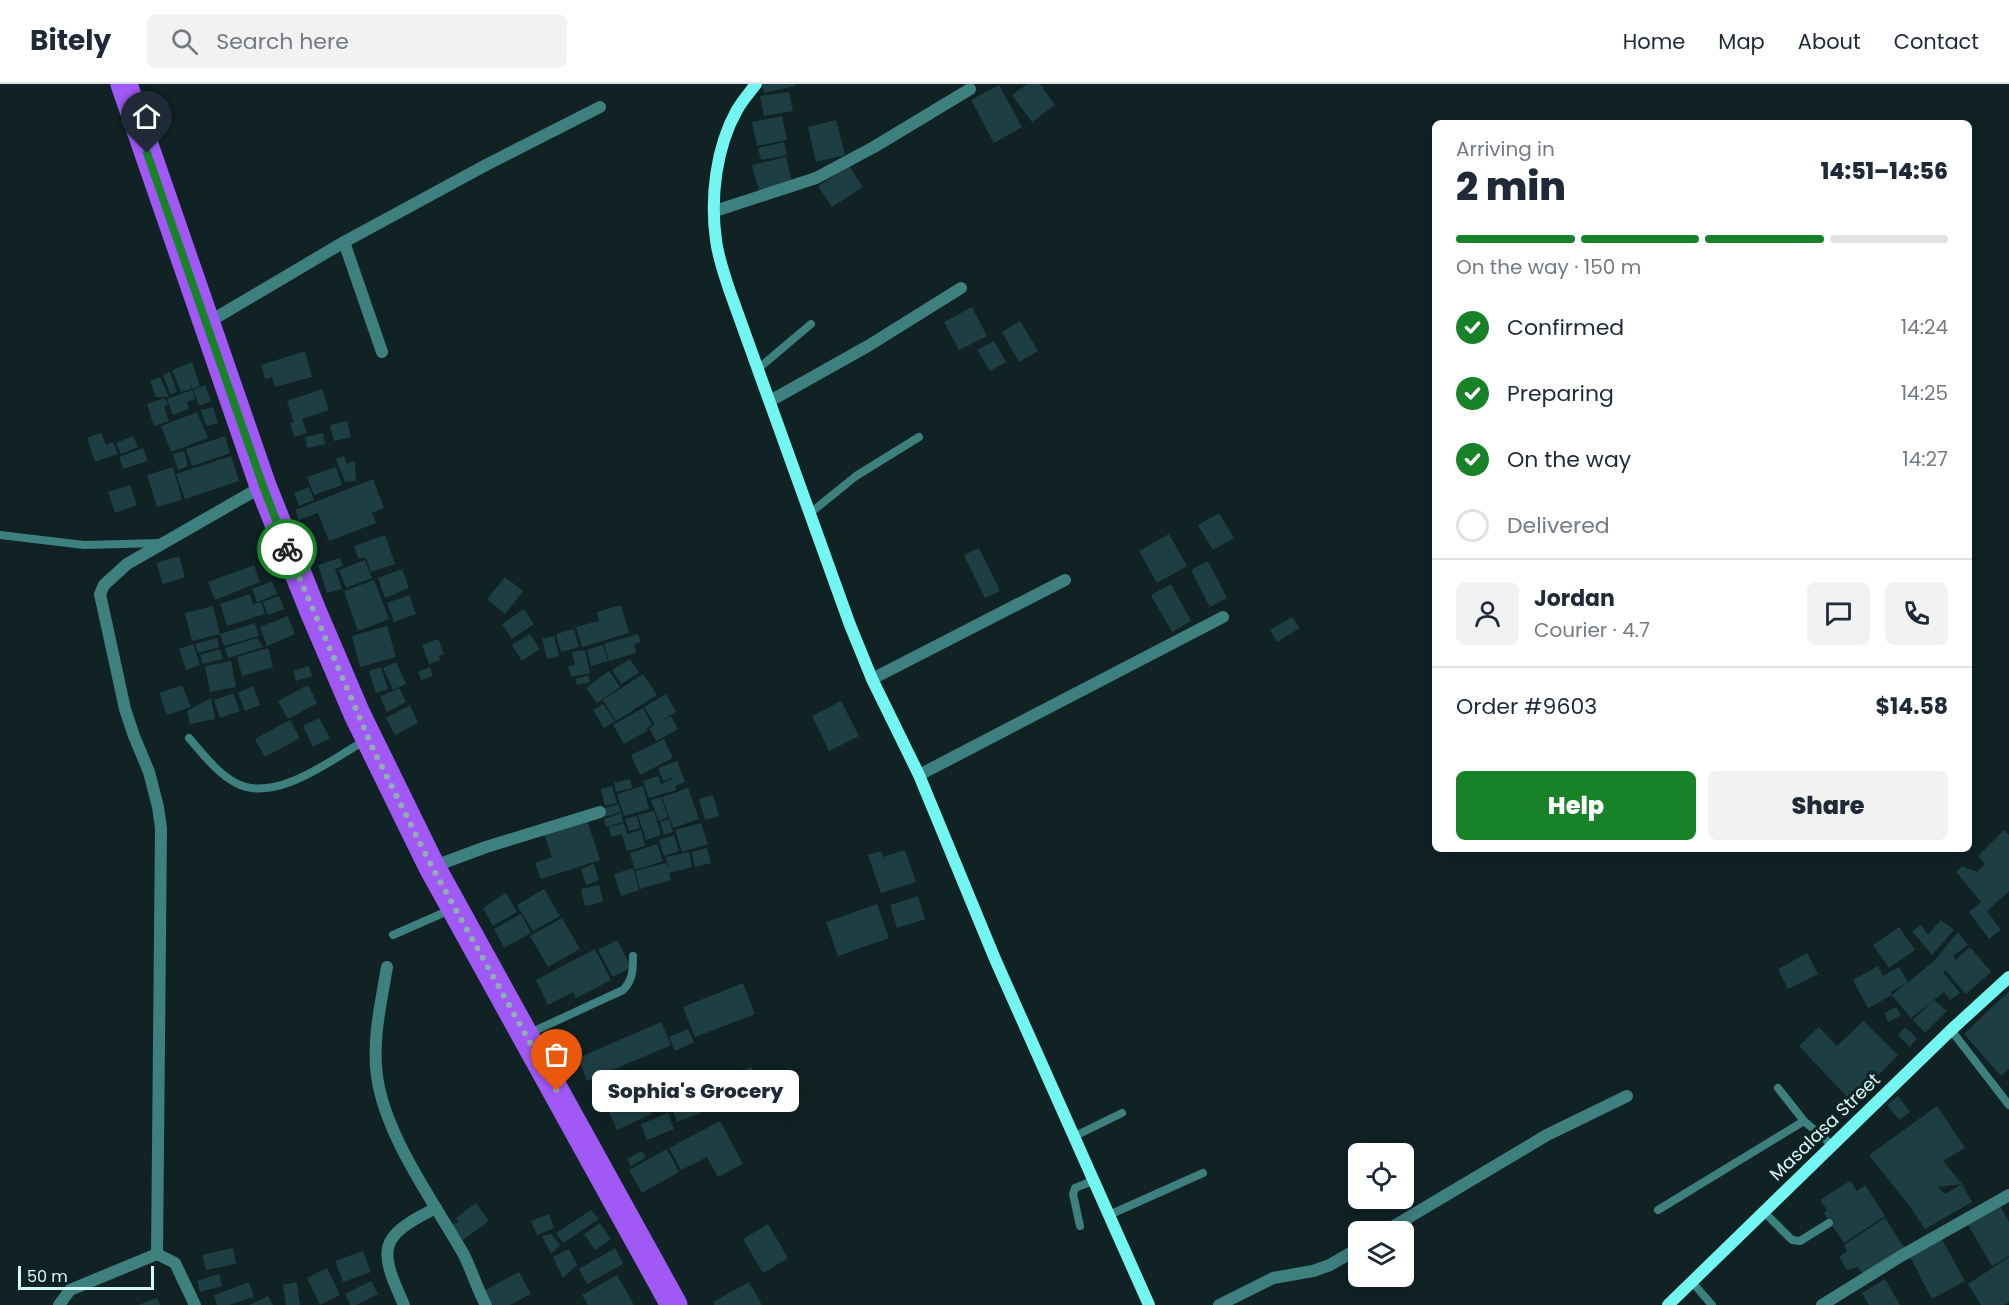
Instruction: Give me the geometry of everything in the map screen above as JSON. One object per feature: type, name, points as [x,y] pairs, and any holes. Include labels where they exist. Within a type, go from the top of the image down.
[{"type":"highway","points":[[124,84],[263,486],[321,631],[368,739],[454,908],[674,1305]]},
{"type":"street","points":[[756,84],[738,108],[723,146],[717,175],[716,240],[738,316],[840,599],[872,679],[919,776],[996,959],[1149,1305]]},
{"type":"street","points":[[715,211],[816,178],[874,147],[970,89]]},
{"type":"street","points":[[207,323],[344,242],[486,165],[600,107]]},
{"type":"street","points":[[344,242],[382,352]]},
{"type":"street","points":[[770,401],[868,346],[961,288]]},
{"type":"street","points":[[157,1254],[161,828],[149,772],[125,708],[100,594],[104,585],[128,564],[263,486]]},
{"type":"street","points":[[872,679],[1065,580]]},
{"type":"street","points":[[919,776],[1223,617]]},
{"type":"street","points":[[432,867],[486,847],[600,812]]},
{"type":"street","points":[[387,967],[375,1048],[380,1090],[393,1130],[465,1258],[486,1305]]},
{"type":"street","name":"Masalasa Street","points":[[1668,1305],[1951,1030],[2009,977]]},
{"type":"street","points":[[1402,1221],[1547,1135],[1627,1096]]},
{"type":"street","points":[[1822,1305],[1911,1250],[2009,1195]]},
{"type":"street","points":[[404,1305],[388,1261],[388,1245],[400,1229],[436,1208]]},
{"type":"street","points":[[59,1305],[70,1290],[157,1254],[175,1263],[195,1305]]},
{"type":"street","points":[[1219,1305],[1239,1301],[1273,1278],[1313,1271],[1330,1265],[1348,1254]]},
{"type":"lane","points":[[758,369],[811,324]]},
{"type":"lane","points":[[809,514],[856,476],[919,437]]},
{"type":"lane","points":[[0,535],[84,545],[164,543]]},
{"type":"lane","points":[[189,738],[218,769],[234,782],[261,790],[288,783],[368,739]]},
{"type":"lane","points":[[393,935],[454,908]]},
{"type":"lane","points":[[525,1035],[623,990],[629,984],[633,972],[633,956]]},
{"type":"lane","points":[[1951,1030],[2009,1106]]},
{"type":"lane","points":[[1778,1088],[1804,1121],[1832,1146]]},
{"type":"lane","points":[[1075,1136],[1122,1113]]},
{"type":"lane","points":[[1658,1210],[1804,1121]]},
{"type":"lane","points":[[1109,1215],[1203,1173]]},
{"type":"lane","points":[[1080,1226],[1073,1194],[1075,1188],[1095,1180]]},
{"type":"lane","points":[[1764,1212],[1792,1240],[1800,1241],[1828,1223]]},
{"type":"lane","points":[[1692,1282],[1712,1305]]},
{"type":"building","points":[[762,84],[795,84],[795,86],[764,93]]},
{"type":"building","points":[[1027,84],[1040,84],[1055,105],[1032,122],[1012,95]]},
{"type":"building","points":[[999,85],[1022,127],[994,143],[971,100]]},
{"type":"building","points":[[789,92],[793,111],[764,116],[760,96]]},
{"type":"building","points":[[782,116],[787,140],[757,146],[752,122]]},
{"type":"building","points":[[836,120],[845,155],[816,162],[808,127]]},
{"type":"building","points":[[784,142],[787,155],[761,160],[758,148]]},
{"type":"building","points":[[786,157],[792,182],[759,191],[752,165]]},
{"type":"building","points":[[849,166],[863,187],[832,207],[818,186]]},
{"type":"building","points":[[972,307],[987,336],[959,350],[944,322]]},
{"type":"building","points":[[1020,321],[1038,351],[1019,362],[1002,332]]},
{"type":"building","points":[[994,341],[1006,362],[990,371],[977,350]]},
{"type":"building","points":[[305,351],[312,377],[275,387],[272,377],[265,379],[261,365]]},
{"type":"building","points":[[192,362],[200,386],[192,389],[191,384],[191,389],[181,392],[172,370]]},
{"type":"building","points":[[170,372],[177,392],[170,394],[163,375]]},
{"type":"building","points":[[160,377],[169,397],[156,397],[150,381]]},
{"type":"building","points":[[205,385],[211,401],[199,406],[193,390]]},
{"type":"building","points":[[322,389],[329,410],[302,419],[307,433],[294,437],[290,423],[294,422],[287,401]]},
{"type":"building","points":[[192,390],[195,399],[187,402],[189,409],[173,415],[167,399]]},
{"type":"building","points":[[165,398],[168,405],[164,407],[169,421],[154,426],[147,404]]},
{"type":"building","points":[[213,407],[218,423],[206,426],[201,410]]},
{"type":"building","points":[[197,412],[208,438],[171,452],[161,426]]},
{"type":"building","points":[[347,421],[351,437],[334,441],[330,425]]},
{"type":"building","points":[[101,433],[106,445],[113,442],[118,454],[95,462],[87,438]]},
{"type":"building","points":[[323,433],[325,444],[307,448],[305,437]]},
{"type":"building","points":[[133,436],[138,447],[121,454],[116,443]]},
{"type":"building","points":[[225,436],[230,453],[192,466],[186,449]]},
{"type":"building","points":[[143,448],[148,461],[123,469],[119,457]]},
{"type":"building","points":[[184,451],[188,466],[178,470],[173,454]]},
{"type":"building","points":[[231,456],[239,481],[185,499],[176,474]]},
{"type":"building","points":[[344,456],[347,464],[355,461],[356,481],[345,482],[336,459]]},
{"type":"building","points":[[173,467],[182,500],[157,507],[147,475]]},
{"type":"building","points":[[336,467],[342,485],[314,495],[307,477]]},
{"type":"building","points":[[373,479],[384,508],[372,513],[376,523],[329,541],[318,513],[299,520],[295,510]]},
{"type":"building","points":[[130,485],[137,505],[115,513],[108,492]]},
{"type":"building","points":[[309,487],[314,500],[299,506],[294,493]]},
{"type":"building","points":[[1219,513],[1234,538],[1213,550],[1198,525]]},
{"type":"building","points":[[1169,534],[1187,566],[1157,583],[1139,551]]},
{"type":"building","points":[[385,535],[395,564],[371,572],[366,558],[358,558],[354,546]]},
{"type":"building","points":[[979,548],[1000,591],[985,598],[964,555]]},
{"type":"building","points":[[179,556],[185,577],[163,584],[156,563]]},
{"type":"building","points":[[340,558],[343,566],[335,569],[342,589],[327,593],[318,565]]},
{"type":"building","points":[[365,560],[372,578],[346,588],[339,570]]},
{"type":"building","points":[[1208,561],[1227,598],[1210,607],[1191,570]]},
{"type":"building","points":[[254,565],[260,582],[215,600],[208,582]]},
{"type":"building","points":[[402,569],[409,588],[385,598],[378,578]]},
{"type":"building","points":[[505,577],[523,591],[505,614],[487,599]]},
{"type":"building","points":[[374,580],[389,619],[358,631],[344,591]]},
{"type":"building","points":[[272,581],[277,594],[257,602],[252,589]]},
{"type":"building","points":[[1171,584],[1191,621],[1172,632],[1151,595]]},
{"type":"building","points":[[250,594],[253,604],[261,602],[265,614],[227,626],[220,604]]},
{"type":"building","points":[[409,595],[416,614],[394,622],[387,603]]},
{"type":"building","points":[[279,596],[284,609],[268,615],[263,602]]},
{"type":"building","points":[[621,605],[629,633],[582,647],[576,627],[599,621],[597,612]]},
{"type":"building","points":[[213,606],[220,634],[192,641],[185,613]]},
{"type":"building","points":[[524,609],[534,624],[512,639],[502,624]]},
{"type":"building","points":[[288,616],[295,634],[267,646],[260,627]]},
{"type":"building","points":[[1292,617],[1300,628],[1277,642],[1270,630]]},
{"type":"building","points":[[255,623],[259,636],[224,646],[220,634]]},
{"type":"building","points":[[387,626],[396,657],[360,667],[352,636]]},
{"type":"building","points":[[574,629],[579,647],[561,652],[556,634]]},
{"type":"building","points":[[530,634],[540,649],[522,661],[512,645]]},
{"type":"building","points":[[638,634],[641,642],[634,644],[636,653],[609,661],[604,644]]},
{"type":"building","points":[[554,636],[559,656],[547,659],[542,639]]},
{"type":"building","points":[[217,638],[219,647],[198,653],[195,644]]},
{"type":"building","points":[[257,638],[263,647],[228,658],[225,648]]},
{"type":"building","points":[[438,639],[444,654],[439,656],[440,660],[429,664],[422,645]]},
{"type":"building","points":[[193,644],[200,665],[186,670],[179,649]]},
{"type":"building","points":[[603,645],[608,661],[591,666],[587,650]]},
{"type":"building","points":[[268,648],[273,667],[242,676],[237,657]]},
{"type":"building","points":[[220,649],[223,659],[203,664],[200,655]]},
{"type":"building","points":[[585,650],[590,673],[571,677],[568,666],[575,665],[572,652]]},
{"type":"building","points":[[630,659],[639,673],[621,684],[612,670]]},
{"type":"building","points":[[231,661],[236,687],[210,692],[205,666]]},
{"type":"building","points":[[396,662],[406,684],[393,690],[383,668]]},
{"type":"building","points":[[309,666],[312,676],[296,681],[293,671]]},
{"type":"building","points":[[381,667],[388,689],[376,693],[369,671]]},
{"type":"building","points":[[430,667],[433,676],[421,680],[418,672]]},
{"type":"building","points":[[609,671],[620,687],[597,703],[586,688]]},
{"type":"building","points":[[643,674],[657,695],[616,721],[603,700]]},
{"type":"building","points":[[588,675],[590,682],[577,685],[576,679]]},
{"type":"building","points":[[182,685],[191,707],[167,715],[159,693]]},
{"type":"building","points":[[308,685],[317,703],[288,719],[278,701]]},
{"type":"building","points":[[253,686],[260,705],[245,711],[238,693]]},
{"type":"building","points":[[399,688],[406,702],[387,712],[380,697]]},
{"type":"building","points":[[233,693],[240,711],[220,718],[214,700]]},
{"type":"building","points":[[666,694],[676,712],[656,724],[671,716],[678,729],[656,741],[649,728],[655,725],[644,707]]},
{"type":"building","points":[[211,698],[215,719],[190,724],[187,711]]},
{"type":"building","points":[[841,701],[859,736],[829,751],[812,716]]},
{"type":"building","points":[[603,704],[615,721],[604,728],[593,710]]},
{"type":"building","points":[[410,705],[418,723],[395,735],[386,718]]},
{"type":"building","points":[[643,708],[652,725],[646,728],[648,730],[624,744],[613,725]]},
{"type":"building","points":[[319,718],[330,738],[313,747],[303,726]]},
{"type":"building","points":[[290,720],[300,738],[265,757],[255,739]]},
{"type":"building","points":[[664,739],[673,758],[640,775],[631,755]]},
{"type":"building","points":[[677,761],[685,782],[675,786],[676,790],[649,798],[643,781],[658,776],[661,784],[673,779],[663,781],[658,768]]},
{"type":"building","points":[[630,779],[632,788],[616,792],[614,783]]},
{"type":"building","points":[[612,786],[617,803],[605,806],[601,789]]},
{"type":"building","points":[[643,786],[649,809],[624,816],[617,794]]},
{"type":"building","points":[[688,788],[699,819],[673,828],[662,797]]},
{"type":"building","points":[[713,795],[719,816],[705,820],[699,799]]},
{"type":"building","points":[[661,797],[668,817],[659,821],[651,800]]},
{"type":"building","points":[[618,804],[621,812],[604,817],[602,809]]},
{"type":"building","points":[[654,811],[661,835],[646,840],[638,815]]},
{"type":"building","points":[[621,813],[623,822],[606,827],[604,819]]},
{"type":"building","points":[[637,816],[640,828],[629,831],[625,819]]},
{"type":"building","points":[[586,817],[600,860],[541,879],[535,863],[552,857],[543,831]]},
{"type":"building","points":[[669,819],[673,832],[664,835],[660,822]]},
{"type":"building","points":[[624,823],[627,834],[641,830],[645,846],[627,851],[622,834],[611,837],[609,827]]},
{"type":"building","points":[[701,823],[708,844],[682,852],[675,830]]},
{"type":"building","points":[[2004,830],[2009,835],[2009,891],[1987,911],[2001,930],[1989,939],[1969,912],[1981,902],[1956,872],[1962,866],[1977,872],[1985,864],[1978,856]]},
{"type":"building","points":[[674,835],[679,851],[664,856],[659,840]]},
{"type":"building","points":[[657,844],[663,861],[635,870],[630,853]]},
{"type":"building","points":[[707,848],[711,863],[695,867],[692,852]]},
{"type":"building","points":[[905,850],[916,882],[881,893],[868,855],[881,851],[883,857]]},
{"type":"building","points":[[689,852],[692,867],[669,873],[671,880],[640,889],[635,871],[666,863],[669,871],[666,857]]},
{"type":"building","points":[[594,864],[599,880],[586,885],[581,869]]},
{"type":"building","points":[[633,868],[639,890],[621,896],[614,874]]},
{"type":"building","points":[[599,885],[603,902],[585,906],[581,889]]},
{"type":"building","points":[[544,889],[560,916],[533,931],[517,905]]},
{"type":"building","points":[[506,893],[517,912],[493,926],[483,908]]},
{"type":"building","points":[[918,896],[925,919],[897,928],[890,905]]},
{"type":"building","points":[[877,904],[889,938],[838,956],[826,922]]},
{"type":"building","points":[[521,914],[531,933],[504,948],[494,929]]},
{"type":"building","points":[[562,918],[580,949],[548,967],[530,936]]},
{"type":"building","points":[[1941,920],[1954,930],[1932,955],[1912,931],[1921,925],[1928,935]]},
{"type":"building","points":[[1899,927],[1915,950],[1889,968],[1873,945]]},
{"type":"building","points":[[1958,932],[1968,945],[1953,956],[1956,960],[1970,947],[1991,972],[1966,994],[1945,970],[1943,972],[1960,993],[1950,1000],[1944,992],[1911,1018],[1892,995],[1934,961]]},
{"type":"building","points":[[617,940],[631,967],[613,977],[598,950]]},
{"type":"building","points":[[595,949],[611,980],[576,998],[573,992],[548,1005],[536,980]]},
{"type":"building","points":[[1807,953],[1818,974],[1788,989],[1778,969]]},
{"type":"building","points":[[1878,966],[1883,976],[1899,967],[1908,982],[1891,992],[1892,995],[1868,1008],[1853,980]]},
{"type":"building","points":[[743,983],[755,1014],[695,1037],[683,1007]]},
{"type":"building","points":[[2009,991],[2009,1069],[2001,1076],[1964,1034]]},
{"type":"building","points":[[1934,1000],[1947,1011],[1925,1033],[1913,1020]]},
{"type":"building","points":[[1896,1007],[1901,1015],[1888,1022],[1884,1013]]},
{"type":"building","points":[[1863,1021],[1898,1055],[1852,1102],[1799,1046],[1819,1027],[1837,1046]]},
{"type":"building","points":[[661,1022],[671,1045],[587,1081],[578,1058]]},
{"type":"building","points":[[1905,1027],[1917,1038],[1910,1047],[1898,1035]]},
{"type":"building","points":[[688,1029],[694,1042],[675,1051],[669,1037]]},
{"type":"building","points":[[751,1067],[760,1086],[708,1110],[699,1091]]},
{"type":"building","points":[[693,1089],[701,1113],[677,1122],[669,1097]]},
{"type":"building","points":[[641,1091],[652,1114],[617,1130],[607,1107]]},
{"type":"building","points":[[1898,1096],[1910,1112],[1899,1120],[1887,1105]]},
{"type":"building","points":[[1937,1106],[1965,1148],[1943,1161],[1962,1184],[1972,1202],[1925,1229],[1869,1155]],"holes":[[[1962,1184],[1945,1194],[1938,1187]]]},
{"type":"building","points":[[668,1113],[674,1129],[647,1140],[641,1124]]},
{"type":"building","points":[[720,1121],[743,1164],[718,1177],[707,1157],[681,1170],[669,1148]]},
{"type":"building","points":[[667,1149],[679,1172],[642,1193],[629,1170]]},
{"type":"building","points":[[642,1151],[646,1157],[631,1166],[627,1159]]},
{"type":"building","points":[[1850,1181],[1857,1191],[1865,1185],[1885,1216],[1844,1243],[1824,1213],[1827,1210],[1820,1200]]},
{"type":"building","points":[[476,1203],[489,1221],[463,1240],[452,1224],[459,1222],[456,1218]]},
{"type":"building","points":[[1999,1204],[2009,1222],[2009,1256],[1992,1266],[1967,1223]]},
{"type":"building","points":[[591,1210],[599,1219],[563,1243],[556,1233]]},
{"type":"building","points":[[549,1214],[554,1228],[537,1235],[531,1221]]},
{"type":"building","points":[[1885,1218],[1905,1249],[1864,1276],[1858,1267],[1847,1270],[1839,1257],[1847,1251],[1844,1245]]},
{"type":"building","points":[[600,1223],[611,1239],[595,1250],[584,1234]]},
{"type":"building","points":[[768,1224],[788,1258],[763,1273],[743,1239]]},
{"type":"building","points":[[551,1234],[560,1245],[551,1254],[542,1236]]},
{"type":"building","points":[[1941,1238],[1965,1281],[1932,1299],[1909,1255]]},
{"type":"building","points":[[233,1248],[236,1264],[206,1270],[202,1255]]},
{"type":"building","points":[[615,1248],[623,1264],[587,1284],[579,1269]]},
{"type":"building","points":[[569,1249],[577,1265],[563,1278],[553,1257]]},
{"type":"building","points":[[363,1251],[371,1272],[343,1282],[335,1261]]},
{"type":"building","points":[[2009,1257],[2009,1302],[2004,1305],[1981,1305],[1968,1284]]},
{"type":"building","points":[[327,1268],[340,1295],[320,1305],[307,1278]]},
{"type":"building","points":[[519,1272],[531,1294],[510,1305],[493,1305],[485,1290]]},
{"type":"building","points":[[219,1274],[222,1286],[200,1292],[197,1281]]},
{"type":"building","points":[[617,1275],[634,1305],[588,1305],[582,1295]]},
{"type":"building","points":[[1885,1279],[1900,1305],[1869,1305],[1862,1293]]},
{"type":"building","points":[[371,1281],[378,1294],[356,1305],[350,1305],[345,1294]]},
{"type":"building","points":[[249,1282],[254,1297],[229,1305],[217,1305],[214,1295]]},
{"type":"building","points":[[297,1282],[300,1305],[286,1305],[283,1285]]},
{"type":"building","points":[[749,1282],[762,1305],[714,1305],[713,1302]]},
{"type":"building","points":[[268,1296],[273,1305],[249,1305]]},
{"type":"building","points":[[157,1298],[160,1305],[138,1305]]},
{"type":"way so far","points":[[287,549],[374,751],[432,867],[557,1091]]},
{"type":"place","name":"Sophia's Grocery","points":[[557,1091]]},
{"type":"route","points":[[147,153],[287,549]]}]
